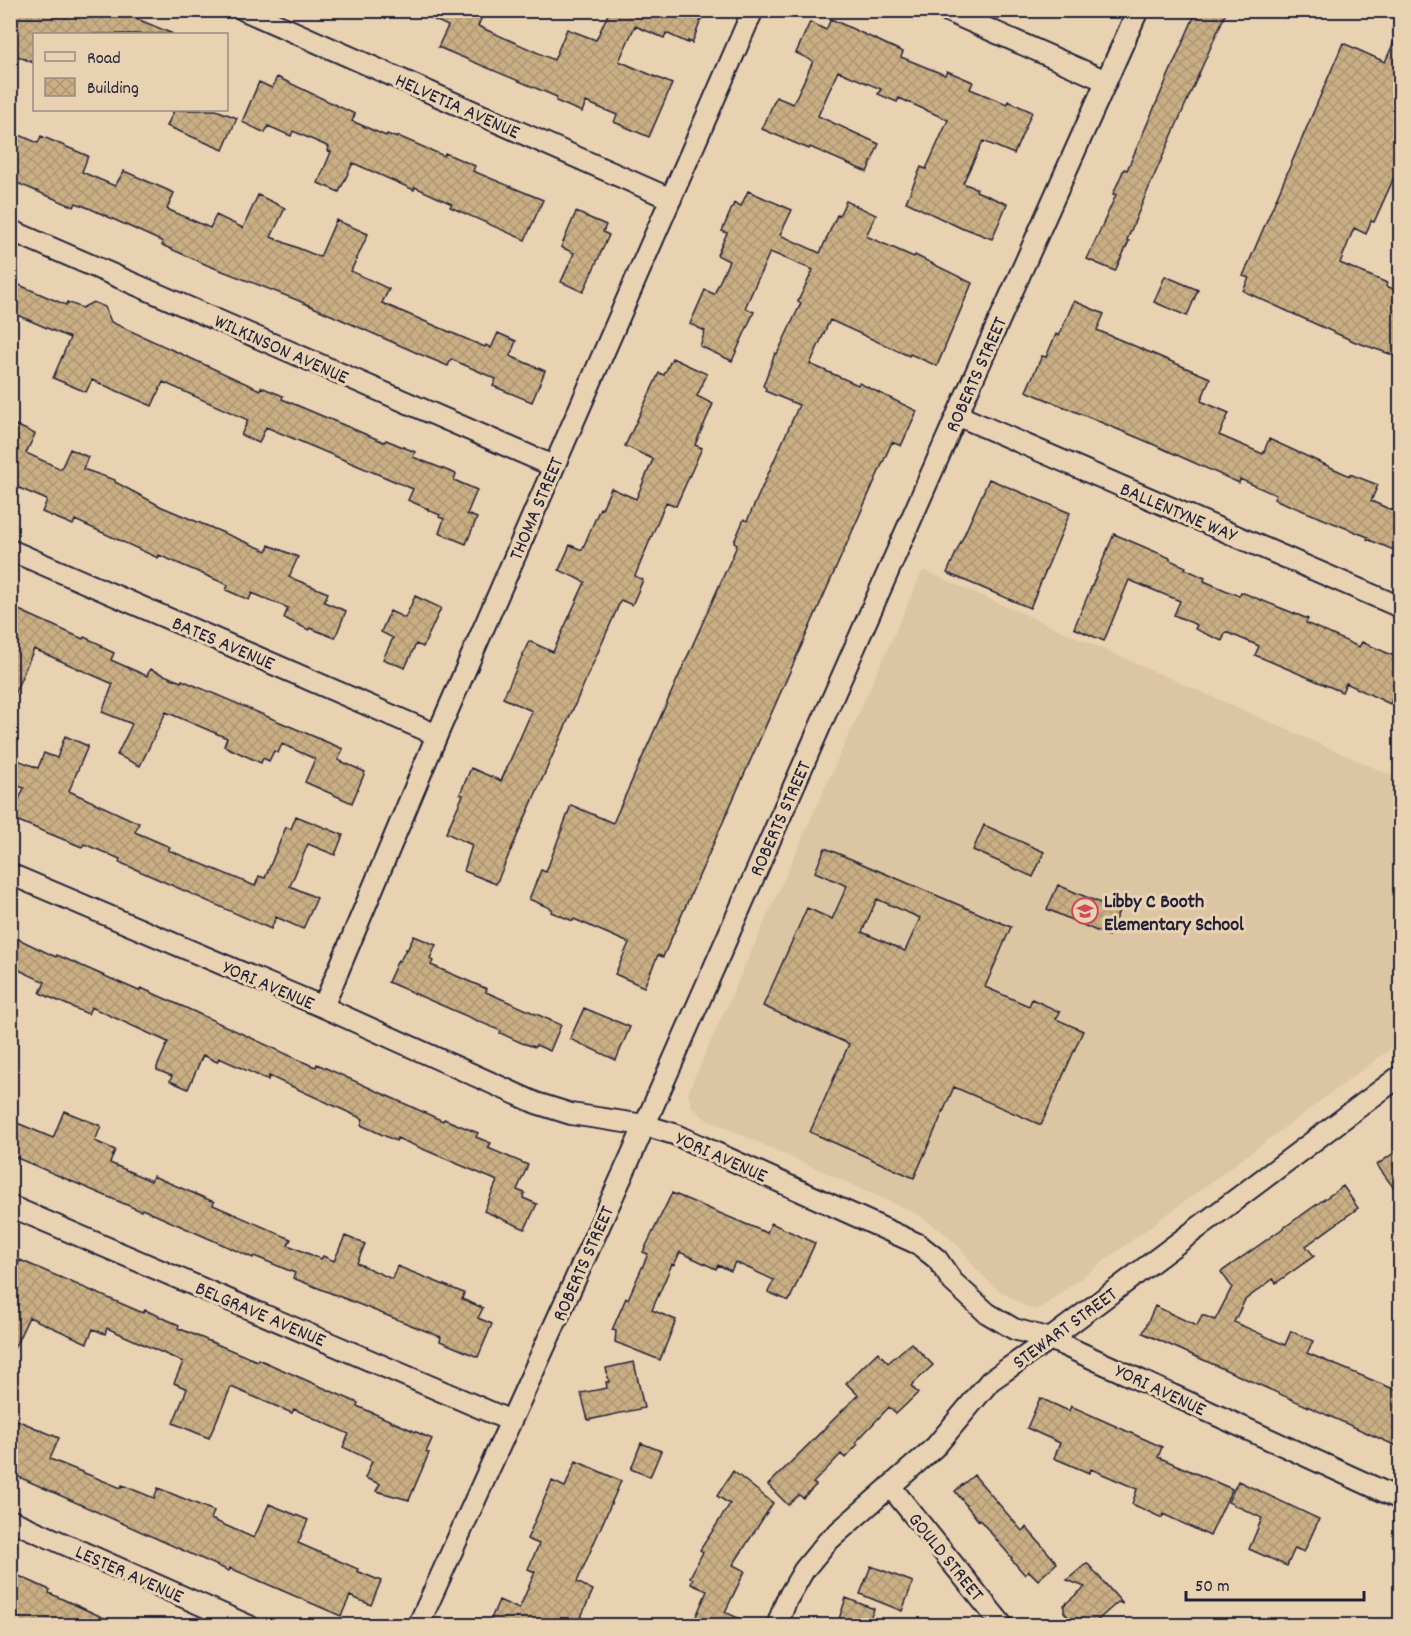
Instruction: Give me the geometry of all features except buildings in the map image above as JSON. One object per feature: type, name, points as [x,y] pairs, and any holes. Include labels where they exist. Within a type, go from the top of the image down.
[{"type":"street","name":"HELVETIA AVENUE","points":[[244,10],[671,199]]},
{"type":"street","name":"THOMA STREET","points":[[323,1007],[553,466],[753,10]]},
{"type":"street","points":[[945,10],[1106,81]]},
{"type":"street","name":"ROBERTS STREET","points":[[418,1626],[644,1125],[1138,10]]},
{"type":"street","name":"WILKINSON AVENUE","points":[[10,230],[553,466]]},
{"type":"street","name":"BALLENTYNE WAY","points":[[957,415],[1401,607]]},
{"type":"street","name":"BATES AVENUE","points":[[10,550],[437,735]]},
{"type":"street","name":"YORI AVENUE","points":[[10,874],[323,1007],[536,1103],[571,1114],[644,1125],[674,1134],[918,1244],[937,1259],[953,1282],[987,1314],[1014,1329],[1050,1339],[1401,1499]]},
{"type":"street","name":"STEWART STREET","points":[[777,1626],[786,1601],[804,1570],[827,1542],[936,1446],[990,1381],[1050,1339],[1401,1076]]},
{"type":"street","name":"BELGRAVE AVENUE","points":[[10,1206],[511,1421]]},
{"type":"street","name":"GOULD STREET","points":[[890,1486],[1003,1626]]},
{"type":"street","name":"LESTER AVENUE","points":[[10,1521],[249,1626]]},
{"type":"shaded area","name":"Libby C Booth Elementary School","points":[[923,570],[1400,779],[1400,1042],[1035,1310],[1024,1306],[993,1286],[961,1249],[943,1232],[917,1214],[706,1119],[691,1106],[688,1092]]},
{"type":"place","name":"Libby C Booth Elementary School","points":[[1085,911]]}]
